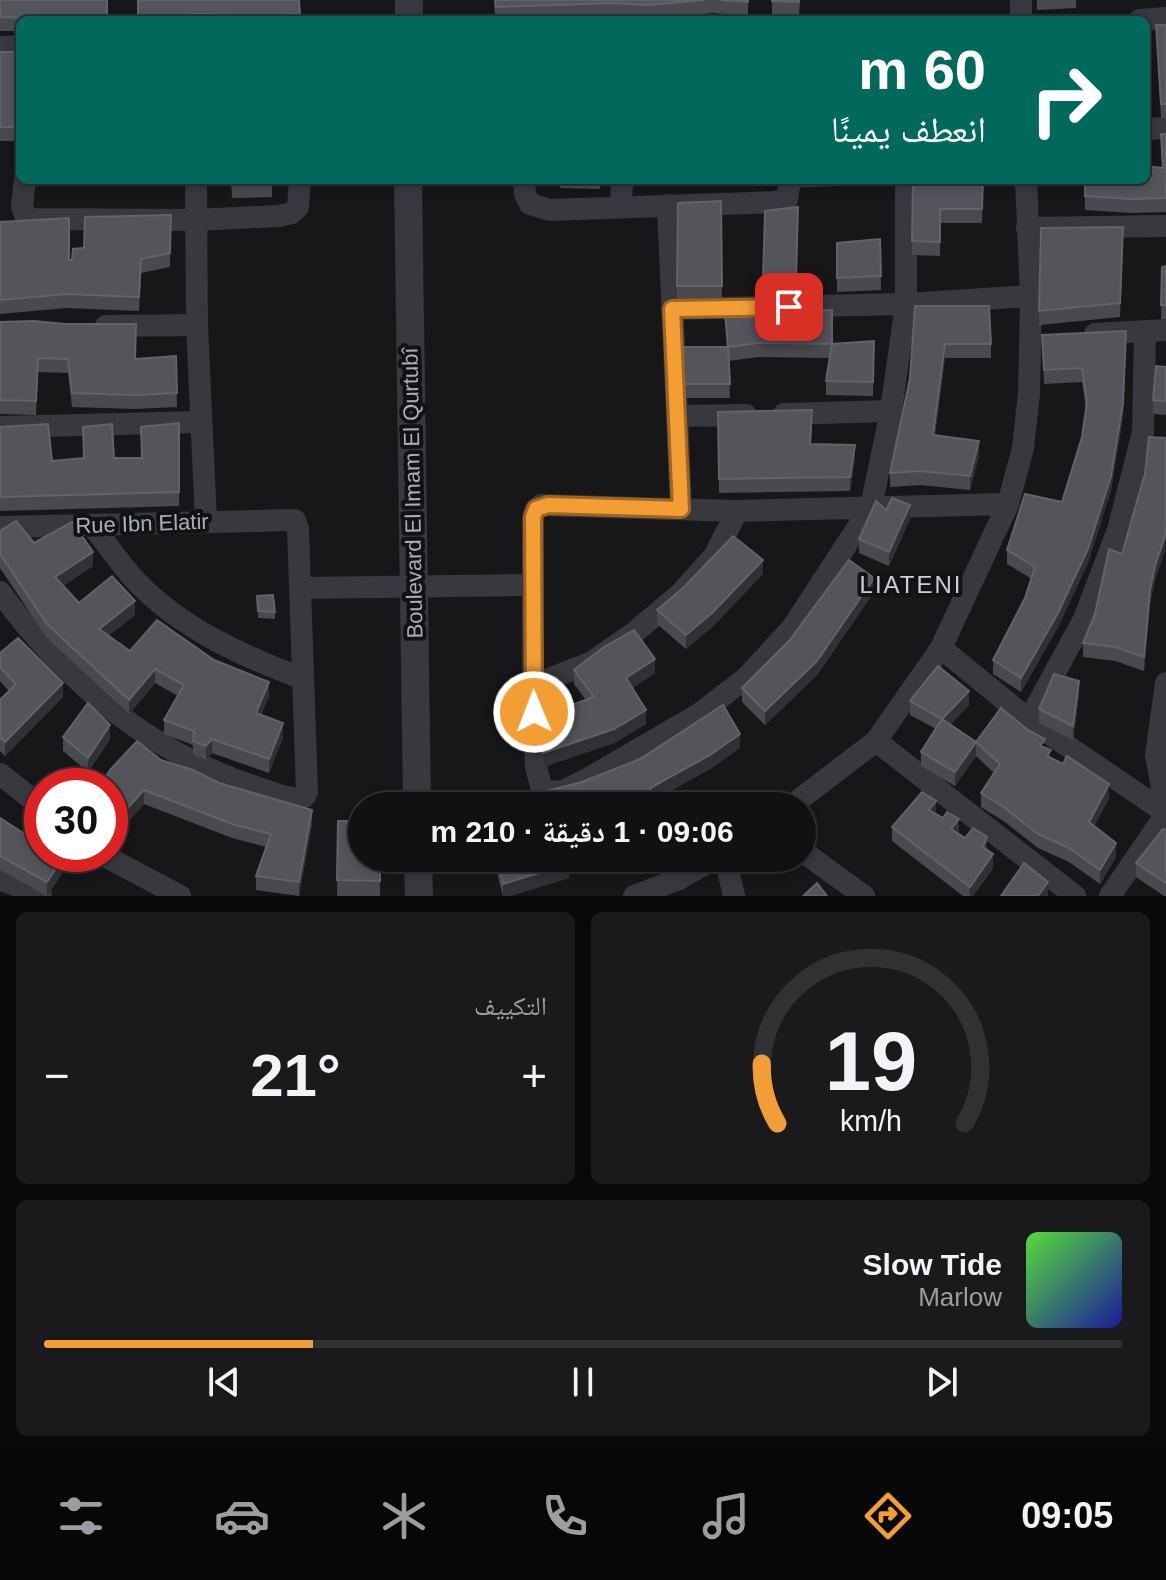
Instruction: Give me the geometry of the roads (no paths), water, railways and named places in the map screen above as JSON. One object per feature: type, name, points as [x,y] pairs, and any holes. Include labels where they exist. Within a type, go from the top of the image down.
[{"type":"street","points":[[25,184],[22,206],[25,215],[31,219],[195,220],[292,213],[298,207],[300,184]]},
{"type":"street","points":[[196,184],[197,325],[206,521]]},
{"type":"street","name":"Boulevard El Imam El Qurtubî","points":[[408,184],[417,792]]},
{"type":"street","points":[[524,184],[530,204],[550,210],[782,201],[789,193],[790,184]]},
{"type":"street","points":[[621,206],[622,184]]},
{"type":"street","points":[[906,184],[906,304],[891,411],[871,507],[792,628],[746,678],[699,714],[563,791],[542,789],[536,767],[533,685],[533,517],[541,505],[737,511],[871,507],[1008,504]]},
{"type":"street","points":[[809,792],[876,741],[941,648],[1008,504],[1023,448],[1037,337],[1031,296],[1026,184]]},
{"type":"street","points":[[668,205],[681,509]]},
{"type":"street","points":[[1027,228],[1166,226]]},
{"type":"street","points":[[672,309],[906,304],[1031,296]]},
{"type":"street","points":[[91,326],[197,325]]},
{"type":"street","points":[[1029,720],[1084,619],[1118,530],[1143,432],[1156,330],[1073,335]]},
{"type":"street","points":[[677,416],[891,411]]},
{"type":"street","points":[[0,427],[200,422]]},
{"type":"street","points":[[533,685],[590,663],[635,632],[680,594],[715,555],[737,511]]},
{"type":"street","name":"Rue Ibn Elatir","points":[[0,527],[295,520],[301,588]]},
{"type":"street","points":[[92,525],[135,579],[179,618],[237,653],[303,679]]},
{"type":"street","points":[[0,592],[26,628],[63,669],[112,712],[172,749],[229,778],[298,799],[307,792],[301,588],[533,585]]},
{"type":"street","points":[[941,648],[1029,720],[1166,813]]},
{"type":"street","points":[[1110,896],[1166,813],[1156,755],[1166,683]]},
{"type":"street","points":[[876,741],[1075,896]]},
{"type":"street","points":[[0,774],[24,793]]},
{"type":"street","points":[[816,861],[864,896]]},
{"type":"street","points":[[128,868],[180,896]]},
{"type":"street","points":[[418,872],[419,896]]},
{"type":"street","points":[[634,896],[677,888],[698,872]]},
{"type":"street","points":[[728,872],[734,896]]},
{"type":"street","points":[[0,879],[41,896]]},
{"type":"district","name":"LIATENI","points":[[911,585]]}]
